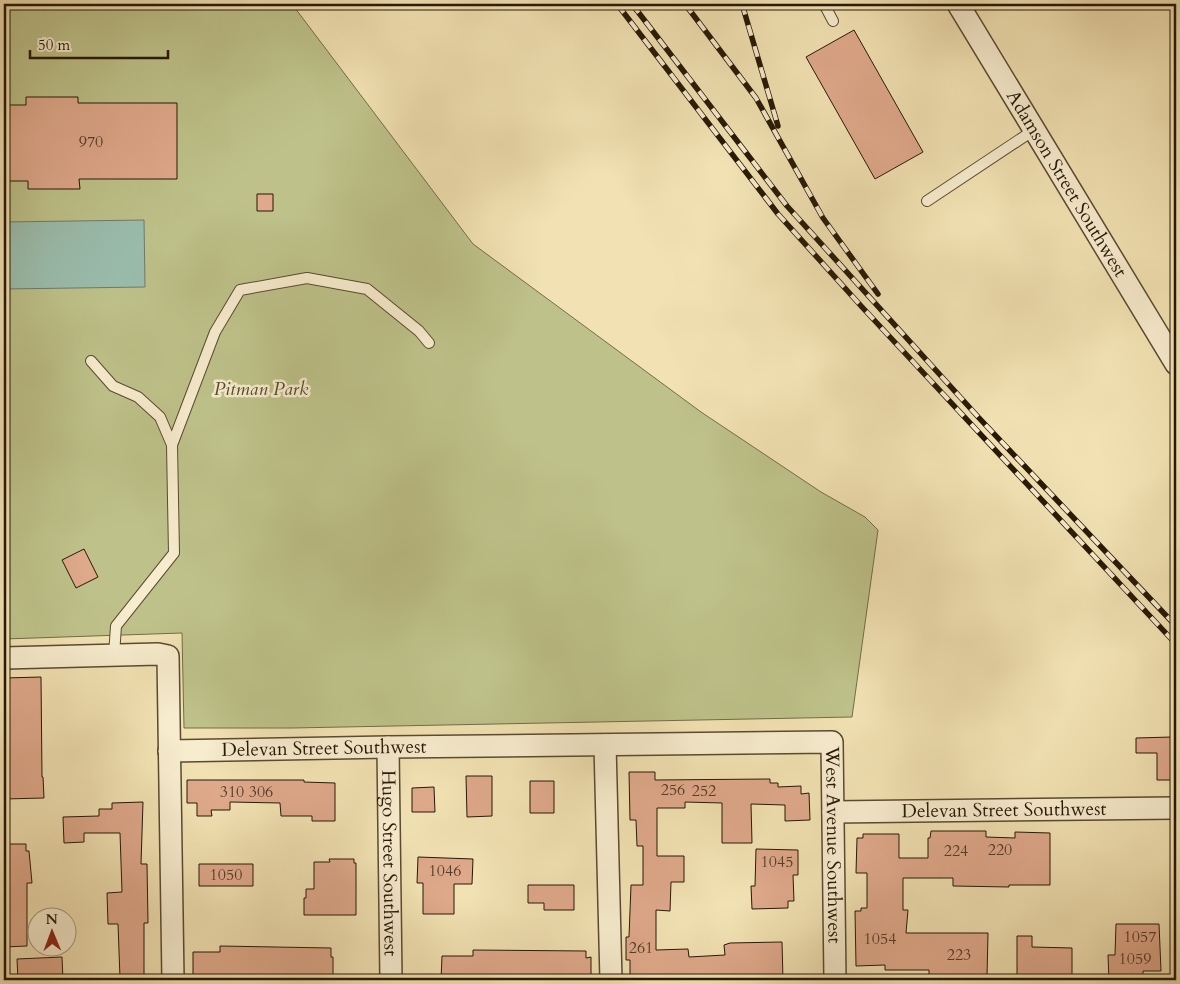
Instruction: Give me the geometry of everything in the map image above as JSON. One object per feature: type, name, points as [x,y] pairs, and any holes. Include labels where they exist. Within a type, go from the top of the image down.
[{"type":"street","name":"Adamson Street Southwest","points":[[958,4],[1176,364]]},
{"type":"street","points":[[4,658],[158,654],[168,656],[173,980]]},
{"type":"street","name":"West Avenue Southwest","points":[[739,743],[832,742],[835,980]]},
{"type":"street","name":"Delevan Street Southwest","points":[[169,751],[739,743]]},
{"type":"street","points":[[605,745],[611,980]]},
{"type":"street","name":"Hugo Street Southwest","points":[[388,747],[391,980]]},
{"type":"street","name":"Delevan Street Southwest","points":[[833,812],[1176,808]]},
{"type":"lane","points":[[824,4],[833,21]]},
{"type":"lane","points":[[927,201],[1034,130]]},
{"type":"lane","points":[[114,655],[116,626],[174,552],[172,445],[215,332],[240,290],[307,278],[367,289],[419,331],[429,343]]},
{"type":"lane","points":[[91,361],[113,386],[138,397],[160,417],[172,445]]},
{"type":"green space","name":"Pitman Park","points":[[4,4],[292,4],[473,244],[701,412],[821,492],[865,517],[878,530],[852,717],[292,728],[184,728],[182,633],[4,639]]},
{"type":"shaded area","points":[[144,220],[145,287],[4,289],[4,222]]},
{"type":"building","points":[[854,30],[923,152],[875,179],[806,57]]},
{"type":"building","points":[[26,97],[78,97],[78,103],[177,103],[177,179],[79,179],[80,189],[28,189],[28,181],[5,181],[5,105],[26,105]]},
{"type":"building","points":[[257,194],[273,194],[273,211],[257,211]]},
{"type":"building","points":[[84,549],[98,577],[76,588],[62,560]]},
{"type":"building","points":[[41,677],[44,798],[4,799],[4,678]]},
{"type":"building","points":[[1172,737],[1171,780],[1157,780],[1157,753],[1136,753],[1136,738]]},
{"type":"building","points":[[629,772],[655,772],[655,780],[770,779],[770,783],[778,783],[778,787],[801,786],[801,794],[809,793],[810,820],[785,821],[785,805],[751,804],[752,843],[722,843],[722,803],[685,802],[685,808],[657,808],[657,856],[684,856],[684,882],[671,882],[670,911],[656,910],[656,950],[688,949],[689,957],[725,955],[724,945],[730,943],[782,942],[783,980],[630,980],[630,960],[626,960],[626,937],[629,937],[631,885],[643,885],[643,846],[637,846],[636,820],[630,820]]},
{"type":"building","points":[[466,776],[492,776],[492,816],[467,817]]},
{"type":"building","points":[[187,780],[304,780],[304,782],[335,783],[335,821],[312,821],[312,816],[281,816],[280,803],[230,802],[230,810],[211,810],[212,816],[197,816],[197,803],[187,803]]},
{"type":"building","points":[[530,781],[554,781],[554,813],[530,813]]},
{"type":"building","points":[[434,787],[435,812],[412,812],[412,788]]},
{"type":"building","points":[[143,802],[141,864],[147,864],[148,923],[144,923],[144,977],[120,978],[118,924],[108,924],[107,893],[122,892],[120,833],[84,833],[84,842],[64,843],[63,817],[99,816],[99,809],[112,809],[112,803]]},
{"type":"building","points":[[931,831],[986,831],[986,837],[1015,838],[1015,832],[1050,833],[1050,885],[1009,885],[1009,887],[953,886],[953,878],[903,878],[903,910],[908,910],[906,933],[988,933],[987,977],[929,978],[929,970],[885,970],[885,965],[856,966],[855,911],[867,908],[867,873],[856,873],[857,838],[863,838],[863,834],[899,834],[899,858],[928,858],[928,838],[930,838]]},
{"type":"building","points":[[4,844],[26,844],[26,851],[29,851],[32,883],[27,883],[27,946],[4,947]]},
{"type":"building","points":[[756,849],[798,850],[798,875],[793,875],[794,901],[788,901],[788,908],[752,909],[751,886],[755,886]]},
{"type":"building","points":[[418,857],[473,859],[472,884],[454,884],[454,914],[423,914],[423,883],[417,883]]},
{"type":"building","points":[[329,859],[354,859],[354,863],[356,863],[356,915],[304,915],[306,889],[314,889],[314,862],[330,862]]},
{"type":"building","points":[[199,864],[253,864],[253,886],[199,886]]},
{"type":"building","points":[[528,885],[574,885],[574,910],[544,910],[544,903],[528,903]]},
{"type":"building","points":[[1116,924],[1159,924],[1161,971],[1143,971],[1143,980],[1109,980],[1108,955],[1115,955]]},
{"type":"building","points":[[1017,936],[1032,936],[1032,947],[1072,948],[1072,980],[1017,980]]},
{"type":"building","points":[[220,946],[331,948],[333,980],[193,980],[193,952],[220,952]]},
{"type":"building","points":[[473,950],[586,951],[586,958],[591,957],[591,980],[441,980],[442,956],[473,956]]},
{"type":"building","points":[[62,957],[63,980],[18,980],[17,959]]},
{"type":"railway","points":[[617,4],[778,214],[862,307],[1176,644]]},
{"type":"railway","points":[[632,4],[787,206],[980,419],[1176,626]]},
{"type":"railway","points":[[685,4],[756,98],[823,218],[878,294]]},
{"type":"railway","points":[[742,4],[778,126]]}]
